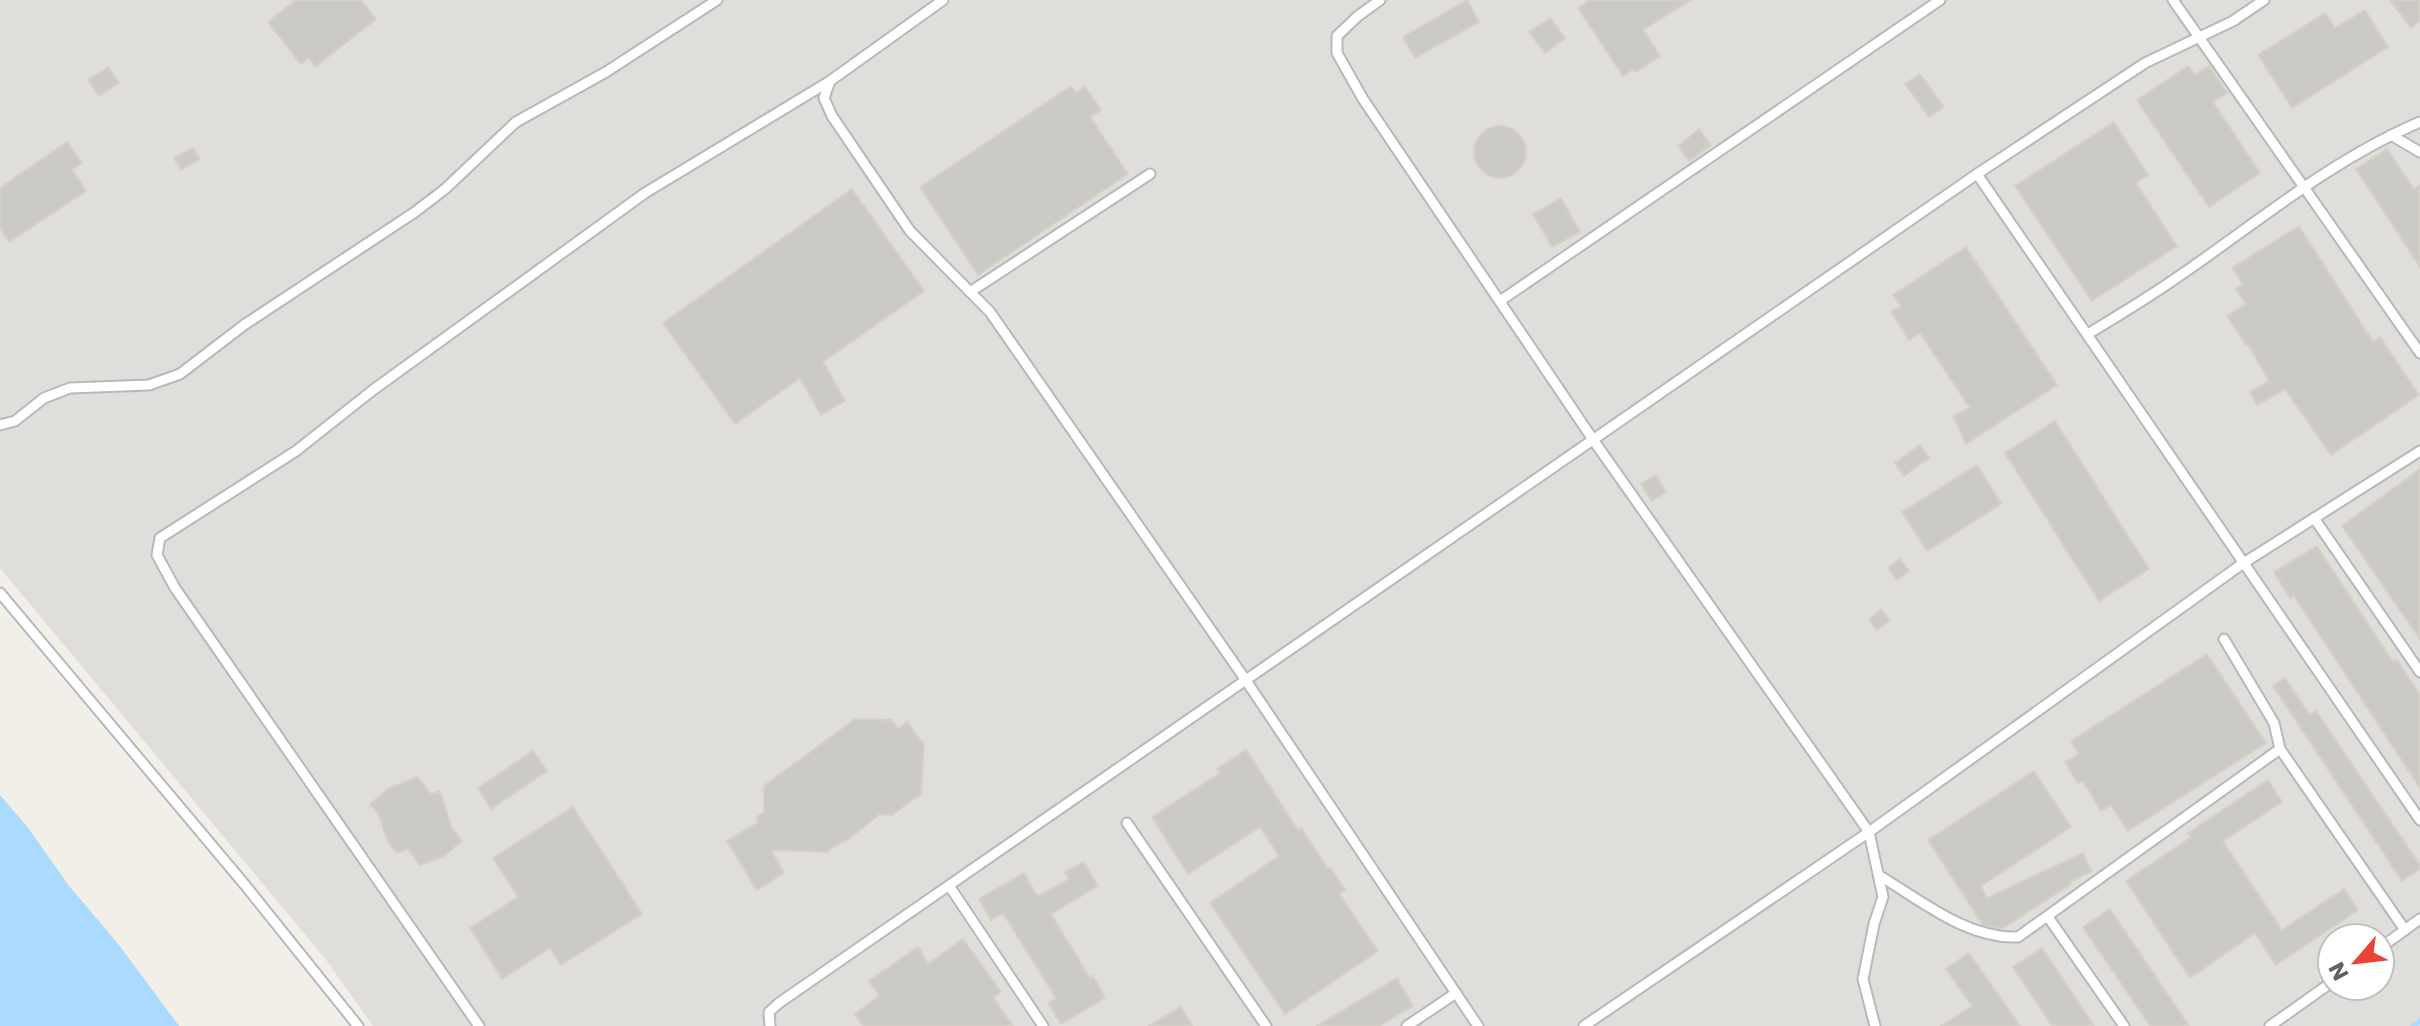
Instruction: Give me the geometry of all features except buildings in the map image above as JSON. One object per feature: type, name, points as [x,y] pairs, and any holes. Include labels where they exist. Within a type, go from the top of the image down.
[{"type":"lane","points":[[0,425],[15,421],[44,398],[70,388],[149,385],[180,374],[244,325],[415,212],[445,189],[516,122],[606,72],[717,0]]},
{"type":"lane","points":[[479,1026],[175,588],[157,555],[160,538],[296,451],[373,390],[645,193],[830,81],[943,0]]},
{"type":"lane","points":[[1380,0],[1337,36],[1337,53],[1363,99],[1594,441],[1869,832],[1883,897],[1863,979],[1875,1026]]},
{"type":"lane","points":[[1500,301],[1940,0]]},
{"type":"lane","points":[[2173,0],[2420,353]]},
{"type":"lane","points":[[770,1026],[769,1012],[779,1003],[1977,174],[2145,63],[2198,35],[2233,21],[2264,0]]},
{"type":"lane","points":[[830,81],[824,98],[832,116],[910,231],[990,312],[1245,679],[1478,1026]]},
{"type":"lane","points":[[2088,334],[2167,285],[2351,156],[2420,122]]},
{"type":"lane","points":[[2391,135],[2420,152]]},
{"type":"lane","points":[[970,292],[1150,174]]},
{"type":"lane","points":[[1977,174],[2420,820]]},
{"type":"lane","points":[[1584,1026],[1869,832],[2242,564],[2420,451]]},
{"type":"lane","points":[[2314,518],[2420,672]]},
{"type":"lane","points":[[0,593],[255,897],[358,1026]]},
{"type":"lane","points":[[2224,639],[2274,723],[2280,749],[2405,930]]},
{"type":"lane","points":[[1880,876],[1970,930],[2000,938],[2018,937],[2280,749]]},
{"type":"lane","points":[[1127,823],[1266,1026]]},
{"type":"lane","points":[[950,887],[1043,1026]]},
{"type":"lane","points":[[2048,917],[2124,1026]]},
{"type":"lane","points":[[2396,936],[2420,919]]},
{"type":"lane","points":[[1407,1026],[1456,993]]},
{"type":"lane","points":[[2270,1026],[2316,993]]},
{"type":"shaded area","points":[[0,0],[2420,0],[2420,1026],[373,1026],[327,961],[0,568]]},
{"type":"water","points":[[0,795],[29,829],[69,886],[119,945],[179,1026],[0,1026]]},
{"type":"waterway","points":[[2413,1026],[2420,1021]]}]
